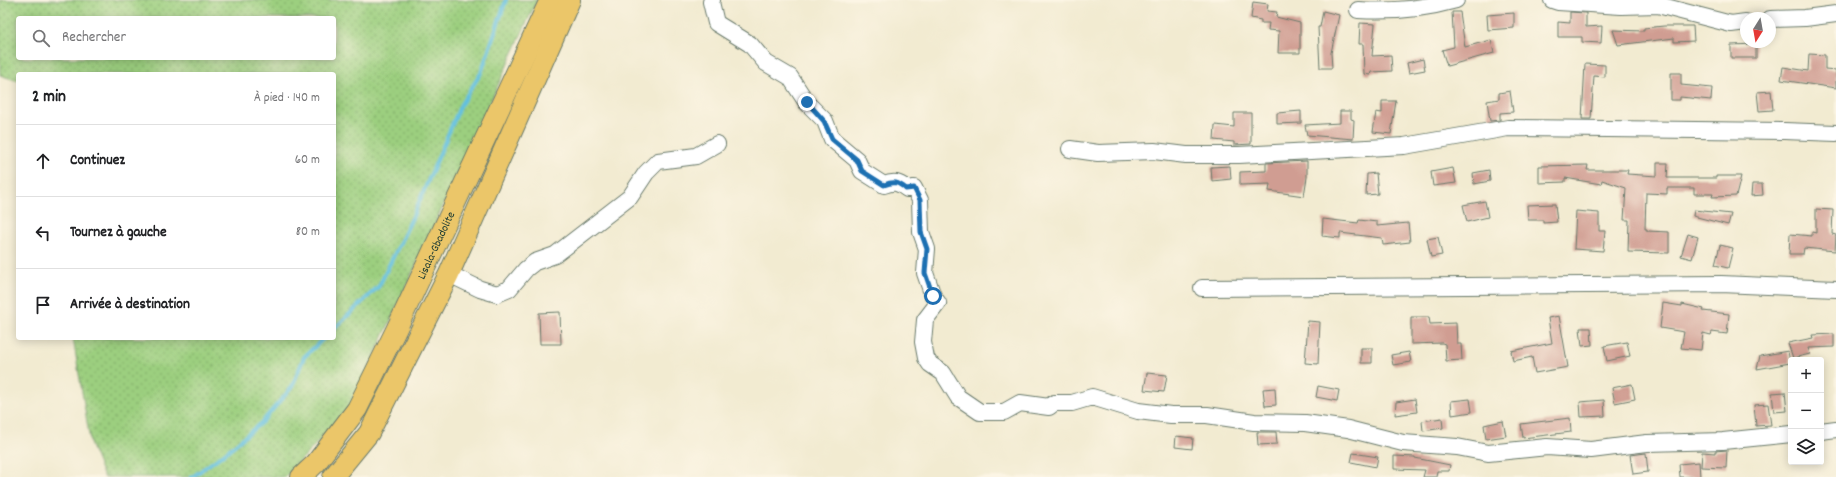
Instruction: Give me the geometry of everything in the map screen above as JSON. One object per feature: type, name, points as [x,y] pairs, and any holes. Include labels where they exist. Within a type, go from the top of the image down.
[{"type":"main road","name":"Lisala-Gbadolite","points":[[301,477],[316,463],[357,410],[396,330],[550,0]]},
{"type":"main road","name":"Lisala-Gbadolite","points":[[333,477],[369,432],[449,274],[570,0]]},
{"type":"street","points":[[712,0],[711,2],[716,23],[750,44],[766,63],[790,77],[807,102],[824,121],[832,139],[857,160],[862,171],[884,185],[891,182],[899,183],[906,189],[914,188],[920,200],[921,232],[927,249],[925,273],[933,296],[938,303],[925,320],[923,342],[926,358],[930,364],[943,373],[958,397],[980,412],[1004,412],[1020,403],[1049,407],[1054,402],[1072,403],[1092,397],[1138,411],[1171,415],[1207,415],[1254,422],[1305,423],[1348,429],[1403,443],[1457,447],[1488,453],[1547,447],[1591,450],[1647,443],[1723,441],[1788,434]]},
{"type":"street","points":[[1358,10],[1383,11],[1409,9],[1456,0]]},
{"type":"street","points":[[1552,0],[1558,2],[1621,6],[1658,5],[1731,24],[1740,23]]},
{"type":"street","points":[[1776,19],[1805,18],[1836,14]]},
{"type":"street","points":[[1070,149],[1098,153],[1154,151],[1186,155],[1239,155],[1404,146],[1508,128],[1836,133]]},
{"type":"street","points":[[449,274],[480,289],[497,294],[509,289],[526,269],[535,262],[555,255],[630,197],[646,173],[658,161],[696,156],[717,144]]},
{"type":"street","points":[[1202,288],[1721,284],[1836,289]]},
{"type":"street","points":[[1824,431],[1836,429]]},
{"type":"green space","points":[[0,0],[537,0],[351,407],[285,477],[104,477],[91,446],[73,340],[336,340],[336,72],[16,72],[16,80],[0,75]]},
{"type":"building","points":[[1253,2],[1268,4],[1267,11],[1277,12],[1276,17],[1300,23],[1300,53],[1278,53],[1279,31],[1268,30],[1269,23],[1261,23],[1261,20],[1251,18]]},
{"type":"building","points":[[1323,11],[1339,15],[1331,53],[1332,68],[1320,68],[1318,27],[1320,27]]},
{"type":"building","points":[[1452,12],[1460,12],[1465,47],[1491,40],[1494,53],[1447,66],[1442,50],[1454,47]]},
{"type":"building","points":[[1570,12],[1586,13],[1586,27],[1602,26],[1601,43],[1582,42],[1582,37],[1558,37],[1558,22],[1570,23]]},
{"type":"building","points":[[1514,13],[1514,28],[1488,30],[1487,15]]},
{"type":"building","points":[[1360,23],[1375,24],[1372,56],[1391,55],[1392,71],[1371,72],[1370,75],[1364,74],[1363,44],[1359,44]]},
{"type":"building","points":[[1693,26],[1694,41],[1674,42],[1674,38],[1618,45],[1613,30],[1644,31],[1644,28]]},
{"type":"building","points":[[1731,45],[1740,45],[1740,48],[1756,48],[1756,58],[1731,58]]},
{"type":"building","points":[[1809,54],[1825,55],[1825,69],[1836,70],[1836,88],[1781,80],[1783,67],[1808,71]]},
{"type":"building","points":[[1423,59],[1425,70],[1409,73],[1407,63]]},
{"type":"building","points":[[1585,64],[1605,65],[1605,77],[1594,76],[1591,119],[1582,119]]},
{"type":"building","points":[[1671,73],[1681,73],[1681,85],[1712,88],[1711,100],[1680,97],[1680,100],[1671,100]]},
{"type":"building","points":[[1510,91],[1513,112],[1500,113],[1500,120],[1490,121],[1487,101],[1499,99],[1499,93]]},
{"type":"building","points":[[1771,91],[1773,110],[1759,111],[1757,92]]},
{"type":"building","points":[[1382,101],[1396,101],[1391,134],[1373,132],[1376,112],[1382,113]]},
{"type":"building","points":[[1301,111],[1301,123],[1277,124],[1277,113]]},
{"type":"building","points":[[1340,111],[1351,111],[1351,119],[1354,120],[1353,139],[1307,135],[1305,125],[1340,123]]},
{"type":"building","points":[[1234,113],[1251,113],[1251,144],[1234,145],[1234,142],[1214,140],[1215,125],[1234,127]]},
{"type":"building","points":[[1307,161],[1307,177],[1304,196],[1269,191],[1270,184],[1240,185],[1240,172],[1266,171],[1266,163]]},
{"type":"building","points":[[1657,163],[1668,163],[1667,178],[1716,178],[1716,176],[1741,176],[1736,196],[1712,197],[1713,194],[1694,194],[1694,188],[1667,188],[1667,194],[1646,193],[1645,229],[1647,229],[1647,231],[1669,232],[1669,253],[1628,252],[1629,220],[1624,220],[1626,188],[1602,180],[1601,184],[1565,178],[1565,182],[1539,183],[1539,166],[1588,165],[1587,170],[1628,170],[1627,174],[1657,176]]},
{"type":"building","points":[[1230,166],[1231,179],[1212,181],[1211,167]]},
{"type":"building","points":[[1453,168],[1456,183],[1433,186],[1431,172]]},
{"type":"building","points":[[1489,170],[1490,181],[1474,184],[1473,173]]},
{"type":"building","points":[[1376,173],[1378,194],[1366,195],[1367,174]]},
{"type":"building","points":[[1752,184],[1762,184],[1763,195],[1751,196]]},
{"type":"building","points":[[1485,201],[1488,217],[1467,222],[1463,205]]},
{"type":"building","points":[[1555,204],[1557,222],[1543,223],[1543,220],[1528,220],[1527,205]]},
{"type":"building","points":[[1816,209],[1833,210],[1832,234],[1836,235],[1835,251],[1804,248],[1803,254],[1789,254],[1790,234],[1812,236],[1812,232],[1816,233]]},
{"type":"building","points":[[1694,210],[1731,214],[1728,225],[1693,216]]},
{"type":"building","points":[[1576,211],[1599,213],[1599,231],[1605,231],[1603,251],[1574,249]]},
{"type":"building","points":[[1323,219],[1358,223],[1359,220],[1377,222],[1377,226],[1408,223],[1410,242],[1383,245],[1382,238],[1340,233],[1340,238],[1322,236]]},
{"type":"building","points":[[1688,234],[1698,237],[1692,259],[1681,256]]},
{"type":"building","points":[[1438,237],[1442,255],[1431,257],[1427,239]]},
{"type":"building","points":[[1720,245],[1733,248],[1728,268],[1715,265]]},
{"type":"building","points":[[1663,303],[1682,306],[1682,304],[1704,309],[1703,311],[1729,314],[1727,334],[1712,332],[1711,335],[1703,333],[1701,350],[1681,348],[1684,332],[1660,328]]},
{"type":"building","points":[[560,312],[561,344],[540,344],[539,313]]},
{"type":"building","points":[[1559,316],[1568,367],[1535,373],[1532,357],[1513,361],[1511,351],[1552,343],[1548,318]]},
{"type":"building","points":[[1411,317],[1429,317],[1430,324],[1456,323],[1457,344],[1461,344],[1462,360],[1446,361],[1445,344],[1442,343],[1411,344]]},
{"type":"building","points":[[1308,321],[1320,322],[1318,364],[1305,363]]},
{"type":"building","points":[[1580,328],[1591,328],[1592,345],[1582,346]]},
{"type":"building","points":[[1834,334],[1834,347],[1808,348],[1810,354],[1793,357],[1788,343],[1813,338],[1812,335]]},
{"type":"building","points":[[1627,342],[1630,356],[1607,361],[1604,346]]},
{"type":"building","points":[[1361,348],[1372,348],[1372,363],[1361,363]]},
{"type":"building","points":[[1788,351],[1789,357],[1788,363],[1757,369],[1760,356]]},
{"type":"building","points":[[1409,352],[1411,362],[1393,365],[1391,355]]},
{"type":"building","points":[[1147,373],[1167,375],[1164,392],[1144,390]]},
{"type":"building","points":[[1632,384],[1635,399],[1615,403],[1612,388]]},
{"type":"building","points":[[1318,386],[1339,390],[1337,401],[1316,397]]},
{"type":"building","points":[[1275,388],[1276,405],[1265,406],[1263,389]]},
{"type":"building","points":[[1785,392],[1787,411],[1774,412],[1772,393]]},
{"type":"building","points":[[1415,399],[1417,412],[1395,415],[1396,402]]},
{"type":"building","points":[[1470,399],[1472,412],[1452,415],[1451,401]]},
{"type":"building","points":[[1604,400],[1605,416],[1581,417],[1580,402]]},
{"type":"building","points":[[1768,404],[1771,425],[1756,426],[1754,405]]},
{"type":"building","points":[[1442,418],[1443,428],[1423,431],[1422,421]]},
{"type":"building","points":[[1570,418],[1571,432],[1523,438],[1521,424]]},
{"type":"building","points":[[1503,421],[1506,436],[1486,439],[1484,425]]},
{"type":"building","points":[[1257,432],[1276,432],[1277,444],[1258,445]]},
{"type":"building","points":[[1176,436],[1193,438],[1192,449],[1175,447]]},
{"type":"building","points":[[1727,450],[1726,468],[1701,467],[1702,452],[1715,453],[1715,451]]},
{"type":"building","points":[[1353,453],[1378,457],[1376,467],[1351,462]]},
{"type":"building","points":[[1646,453],[1648,472],[1633,474],[1630,455]]},
{"type":"building","points":[[1394,456],[1415,457],[1450,465],[1449,471],[1437,471],[1436,477],[1423,477],[1425,470],[1394,469]]},
{"type":"building","points":[[1699,462],[1700,477],[1680,477],[1679,464]]},
{"type":"waterway","points":[[336,327],[379,286],[413,216],[461,104],[481,73],[506,0]]},
{"type":"waterway","points":[[192,477],[225,453],[262,422],[292,387],[304,357],[322,340]]},
{"type":"route","points":[[807,102],[824,121],[832,139],[857,160],[862,171],[884,185],[891,182],[899,183],[906,189],[914,188],[920,200],[921,232],[927,249],[925,273],[933,296]]}]
